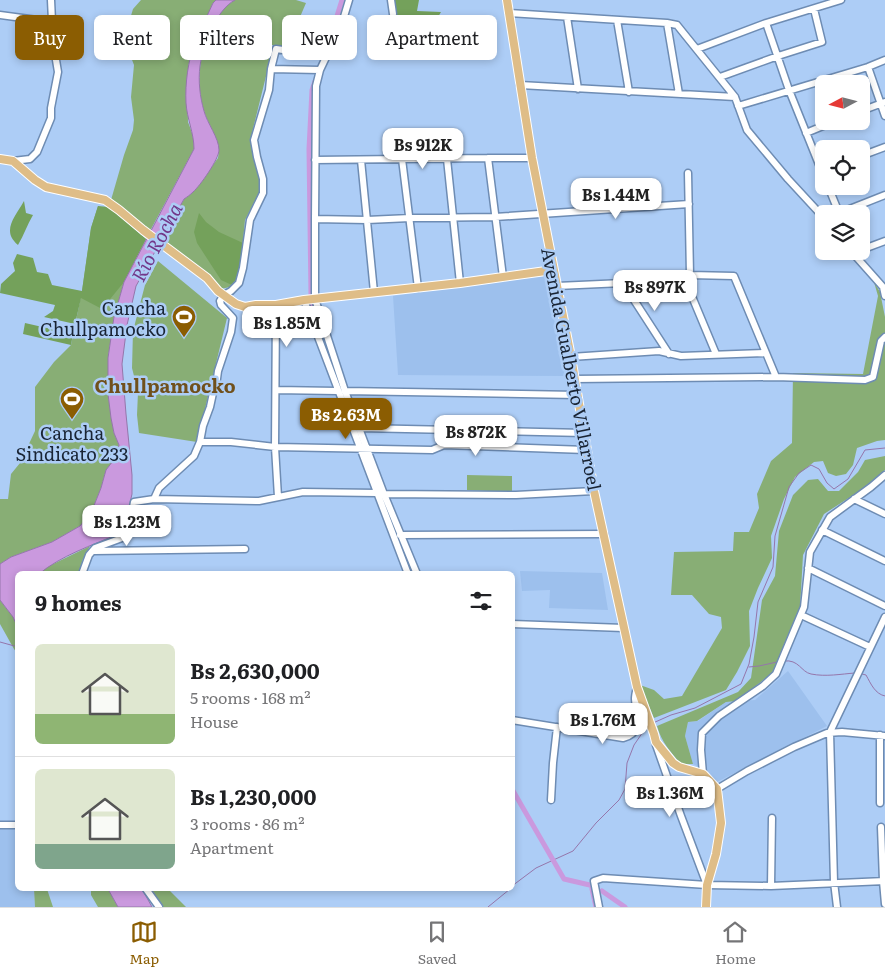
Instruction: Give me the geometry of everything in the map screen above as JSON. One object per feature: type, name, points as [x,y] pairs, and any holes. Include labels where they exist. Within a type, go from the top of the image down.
[{"type":"main road","name":"Avenida Gualberto Villarroel","points":[[507,0],[532,158],[571,357],[586,450],[637,687],[655,738],[674,763],[680,767],[703,774]]},
{"type":"main road","points":[[0,159],[13,161],[46,187],[105,200],[207,278],[218,291],[236,304],[245,307],[460,283],[553,270]]},
{"type":"main road","points":[[703,774],[717,789],[721,823],[716,854],[707,885],[706,907]]},
{"type":"street","points":[[52,0],[52,15]]},
{"type":"street","points":[[344,15],[348,0]]},
{"type":"street","points":[[391,0],[393,14]]},
{"type":"street","points":[[697,49],[766,23],[836,1]]},
{"type":"street","points":[[720,77],[822,42],[814,9]]},
{"type":"street","points":[[509,13],[677,25],[735,97],[747,130],[815,208]]},
{"type":"street","points":[[0,15],[15,17]]},
{"type":"street","points":[[566,17],[578,89]]},
{"type":"street","points":[[617,20],[629,92]]},
{"type":"street","points":[[667,23],[679,94]]},
{"type":"street","points":[[766,23],[789,90],[815,154]]},
{"type":"street","points":[[154,499],[159,488],[194,456],[200,442],[203,426],[216,386],[218,371],[231,332],[233,318],[221,305],[220,301],[224,295],[239,283],[250,220],[263,193],[263,179],[254,140],[269,90],[271,69],[276,49],[282,50]]},
{"type":"street","points":[[13,161],[30,159],[37,152],[51,118],[51,108],[58,72],[56,60]]},
{"type":"street","points":[[325,60],[316,86],[315,298],[341,391],[360,428],[364,448]]},
{"type":"street","points":[[738,106],[868,67],[885,60]]},
{"type":"street","points":[[868,67],[883,102],[885,116]]},
{"type":"street","points":[[271,69],[320,70]]},
{"type":"street","points":[[520,85],[735,97]]},
{"type":"street","points":[[870,107],[883,102]]},
{"type":"street","points":[[806,133],[815,129]]},
{"type":"street","points":[[870,153],[885,147]]},
{"type":"street","points":[[488,158],[503,277]]},
{"type":"street","points":[[315,160],[532,158]]},
{"type":"street","points":[[402,159],[418,288]]},
{"type":"street","points":[[447,159],[460,283]]},
{"type":"street","points":[[360,160],[374,292]]},
{"type":"street","points":[[688,173],[687,275],[716,354]]},
{"type":"street","points":[[860,205],[885,196]]},
{"type":"street","points":[[314,219],[367,220],[495,216],[689,204]]},
{"type":"street","points":[[870,247],[885,241]]},
{"type":"street","points":[[861,260],[884,286],[885,296]]},
{"type":"street","points":[[557,286],[623,283],[687,275],[734,276],[776,376]]},
{"type":"street","points":[[623,283],[669,354]]},
{"type":"street","points":[[304,300],[364,448],[407,571]]},
{"type":"street","points":[[276,305],[275,447],[278,497]]},
{"type":"street","points":[[574,379],[776,376],[865,380],[873,376],[881,341],[885,336]]},
{"type":"street","points":[[571,357],[659,351],[681,356],[766,353]]},
{"type":"street","points":[[276,390],[577,395]]},
{"type":"street","points":[[360,428],[584,433]]},
{"type":"street","points":[[200,442],[231,442],[275,447],[432,450],[444,445],[586,450]]},
{"type":"street","points":[[703,774],[702,733],[719,716],[763,686],[776,674],[804,607],[810,552],[822,530],[830,517],[872,487],[885,475]]},
{"type":"street","points":[[83,571],[89,555],[95,548],[122,538],[130,523],[134,502],[154,499],[259,501],[303,492],[516,495],[594,491]]},
{"type":"street","points":[[380,493],[416,571]]},
{"type":"street","points":[[854,499],[885,514]]},
{"type":"street","points":[[822,530],[885,561]]},
{"type":"street","points":[[400,535],[604,534]]},
{"type":"street","points":[[93,551],[245,549]]},
{"type":"street","points":[[808,568],[885,606]]},
{"type":"street","points":[[801,615],[870,647]]},
{"type":"street","points":[[836,907],[830,732],[885,616]]},
{"type":"street","points":[[515,624],[624,628]]},
{"type":"street","points":[[515,720],[623,738],[636,730],[635,697],[637,687]]},
{"type":"street","points":[[551,800],[553,763],[558,727]]},
{"type":"street","points":[[717,789],[762,763],[830,732],[883,736],[880,803]]},
{"type":"street","points":[[655,738],[681,816],[707,885]]},
{"type":"street","points":[[771,886],[772,818]]},
{"type":"street","points":[[0,825],[15,825]]},
{"type":"street","points":[[881,826],[885,904]]},
{"type":"street","points":[[599,907],[594,881],[603,878],[707,885],[771,886],[884,881]]},
{"type":"street","points":[[147,891],[159,907]]},
{"type":"shaded area","points":[[544,275],[566,376],[398,375],[393,296]]},
{"type":"shaded area","points":[[520,571],[602,573],[608,610],[549,608],[550,590],[522,591]]},
{"type":"shaded area","points":[[788,671],[827,726],[717,782],[707,771],[693,764],[685,736],[688,722],[698,721],[726,702],[755,700]]},
{"type":"shaded area","points":[[0,828],[15,828],[15,891],[34,891],[35,907],[0,907]]},
{"type":"green space","points":[[141,0],[216,0],[208,15],[180,15],[180,60],[190,60],[187,82],[188,122],[194,138],[194,149],[150,231],[111,200],[133,130],[134,120],[131,97],[134,65],[132,60],[170,60],[170,15],[131,15],[133,9]]},
{"type":"green space","points":[[235,0],[296,0],[306,3],[301,15],[282,15],[282,47],[272,45],[272,15],[219,15]]},
{"type":"green space","points":[[393,0],[419,0],[417,11],[441,12],[439,15],[397,15]]},
{"type":"green space","points":[[201,60],[270,60],[251,137],[253,154],[260,172],[259,193],[245,220],[241,263],[234,286],[221,289],[210,276],[162,239],[184,199],[193,192],[218,158],[217,141],[205,114],[200,95]]},
{"type":"green space","points":[[24,201],[26,213],[33,215],[18,245],[13,240],[10,229]]},
{"type":"green space","points":[[98,206],[146,239],[124,282],[114,317],[108,358],[108,394],[114,433],[119,445],[116,457],[106,470],[91,513],[80,526],[52,542],[11,557],[0,564],[0,499],[8,499],[11,474],[20,463],[35,431],[35,387],[54,362],[71,345],[82,291],[91,228]]},
{"type":"green space","points":[[98,206],[109,207],[146,239],[124,282],[102,309],[81,298],[75,324],[44,317],[53,311],[55,305],[0,293],[1,284],[15,271],[13,263],[17,254],[33,258],[37,272],[48,274],[52,285],[82,291],[91,228]]},
{"type":"green space","points":[[199,213],[206,222],[219,232],[243,243],[241,263],[234,286],[221,280],[197,243],[194,232]]},
{"type":"green space","points":[[158,261],[227,318],[197,442],[139,433],[137,415],[138,392],[132,368],[133,331],[145,285]]},
{"type":"green space","points":[[874,282],[880,292],[885,317],[885,440],[857,448],[853,465],[846,474],[836,476],[828,473],[823,461],[814,462],[795,477],[784,499],[771,536],[772,558],[749,611],[750,646],[737,672],[726,690],[654,718],[640,685],[654,690],[664,699],[682,696],[722,628],[721,617],[709,614],[692,595],[671,595],[674,552],[733,551],[734,532],[749,532],[759,508],[757,494],[771,461],[792,443],[793,373],[863,374],[878,296]]},
{"type":"green space","points":[[25,323],[73,334],[71,345],[23,334]]},
{"type":"green space","points":[[885,456],[885,470],[861,490],[824,514],[803,555],[800,608],[772,673],[737,701],[726,702],[697,721],[688,722],[685,736],[693,764],[681,764],[664,742],[657,726],[738,692],[751,678],[762,600],[775,576],[779,531],[793,495],[808,480],[818,479],[828,491],[839,491],[858,472],[865,460]]},
{"type":"green space","points":[[467,475],[512,476],[512,492],[467,490]]},
{"type":"green space","points":[[90,546],[79,571],[42,571]]},
{"type":"green space","points":[[0,600],[15,622],[15,650],[14,649],[0,624]]},
{"type":"green space","points":[[34,891],[48,891],[53,907],[35,907]]},
{"type":"green space","points":[[91,891],[109,891],[118,907],[98,907],[91,895]]},
{"type":"green space","points":[[152,891],[170,891],[186,907],[163,907]]},
{"type":"water","name":"Río Rocha","points":[[216,0],[235,0],[220,15],[207,15]]},
{"type":"water","name":"Río Rocha","points":[[190,60],[201,60],[199,83],[201,100],[219,150],[213,166],[200,184],[184,199],[136,286],[127,325],[122,364],[132,475],[132,494],[127,516],[118,534],[67,556],[43,571],[15,571],[15,622],[0,600],[0,564],[11,557],[52,542],[80,526],[91,513],[106,470],[116,457],[119,445],[114,433],[108,394],[108,358],[114,317],[124,282],[194,149],[186,103]]},
{"type":"water","points":[[109,891],[143,891],[152,907],[118,907]]},
{"type":"waterway","points":[[337,15],[342,0]]},
{"type":"waterway","points":[[311,295],[309,149],[312,90],[315,81]]},
{"type":"waterway","points":[[311,303],[319,331]]},
{"type":"waterway","points":[[653,723],[695,708],[741,684],[749,664],[758,602],[773,567],[775,536],[789,487],[799,473],[811,465],[819,469],[827,483],[834,489],[848,479],[865,450],[885,448]]},
{"type":"waterway","points":[[393,527],[406,557]]},
{"type":"waterway","points":[[409,565],[411,571]]},
{"type":"waterway","points":[[0,642],[15,646]]},
{"type":"waterway","points":[[784,661],[793,662],[811,674],[855,673]]},
{"type":"waterway","points":[[749,667],[777,662]]},
{"type":"waterway","points":[[862,674],[866,675],[876,691],[885,696]]},
{"type":"waterway","points":[[515,884],[536,868],[573,851],[596,823],[619,800],[625,789],[627,763],[634,745],[647,726]]},
{"type":"waterway","points":[[515,794],[564,879],[594,886]]},
{"type":"waterway","points":[[592,885],[596,907]]},
{"type":"waterway","points":[[488,907],[508,891]]},
{"type":"waterway","points":[[602,891],[625,907]]},
{"type":"place","name":"Cancha Chullpamocko","points":[[184,338]]},
{"type":"place","name":"Cancha Sindicato 233","points":[[72,420]]},
{"type":"district","name":"Chullpamocko","points":[[165,385]]}]
